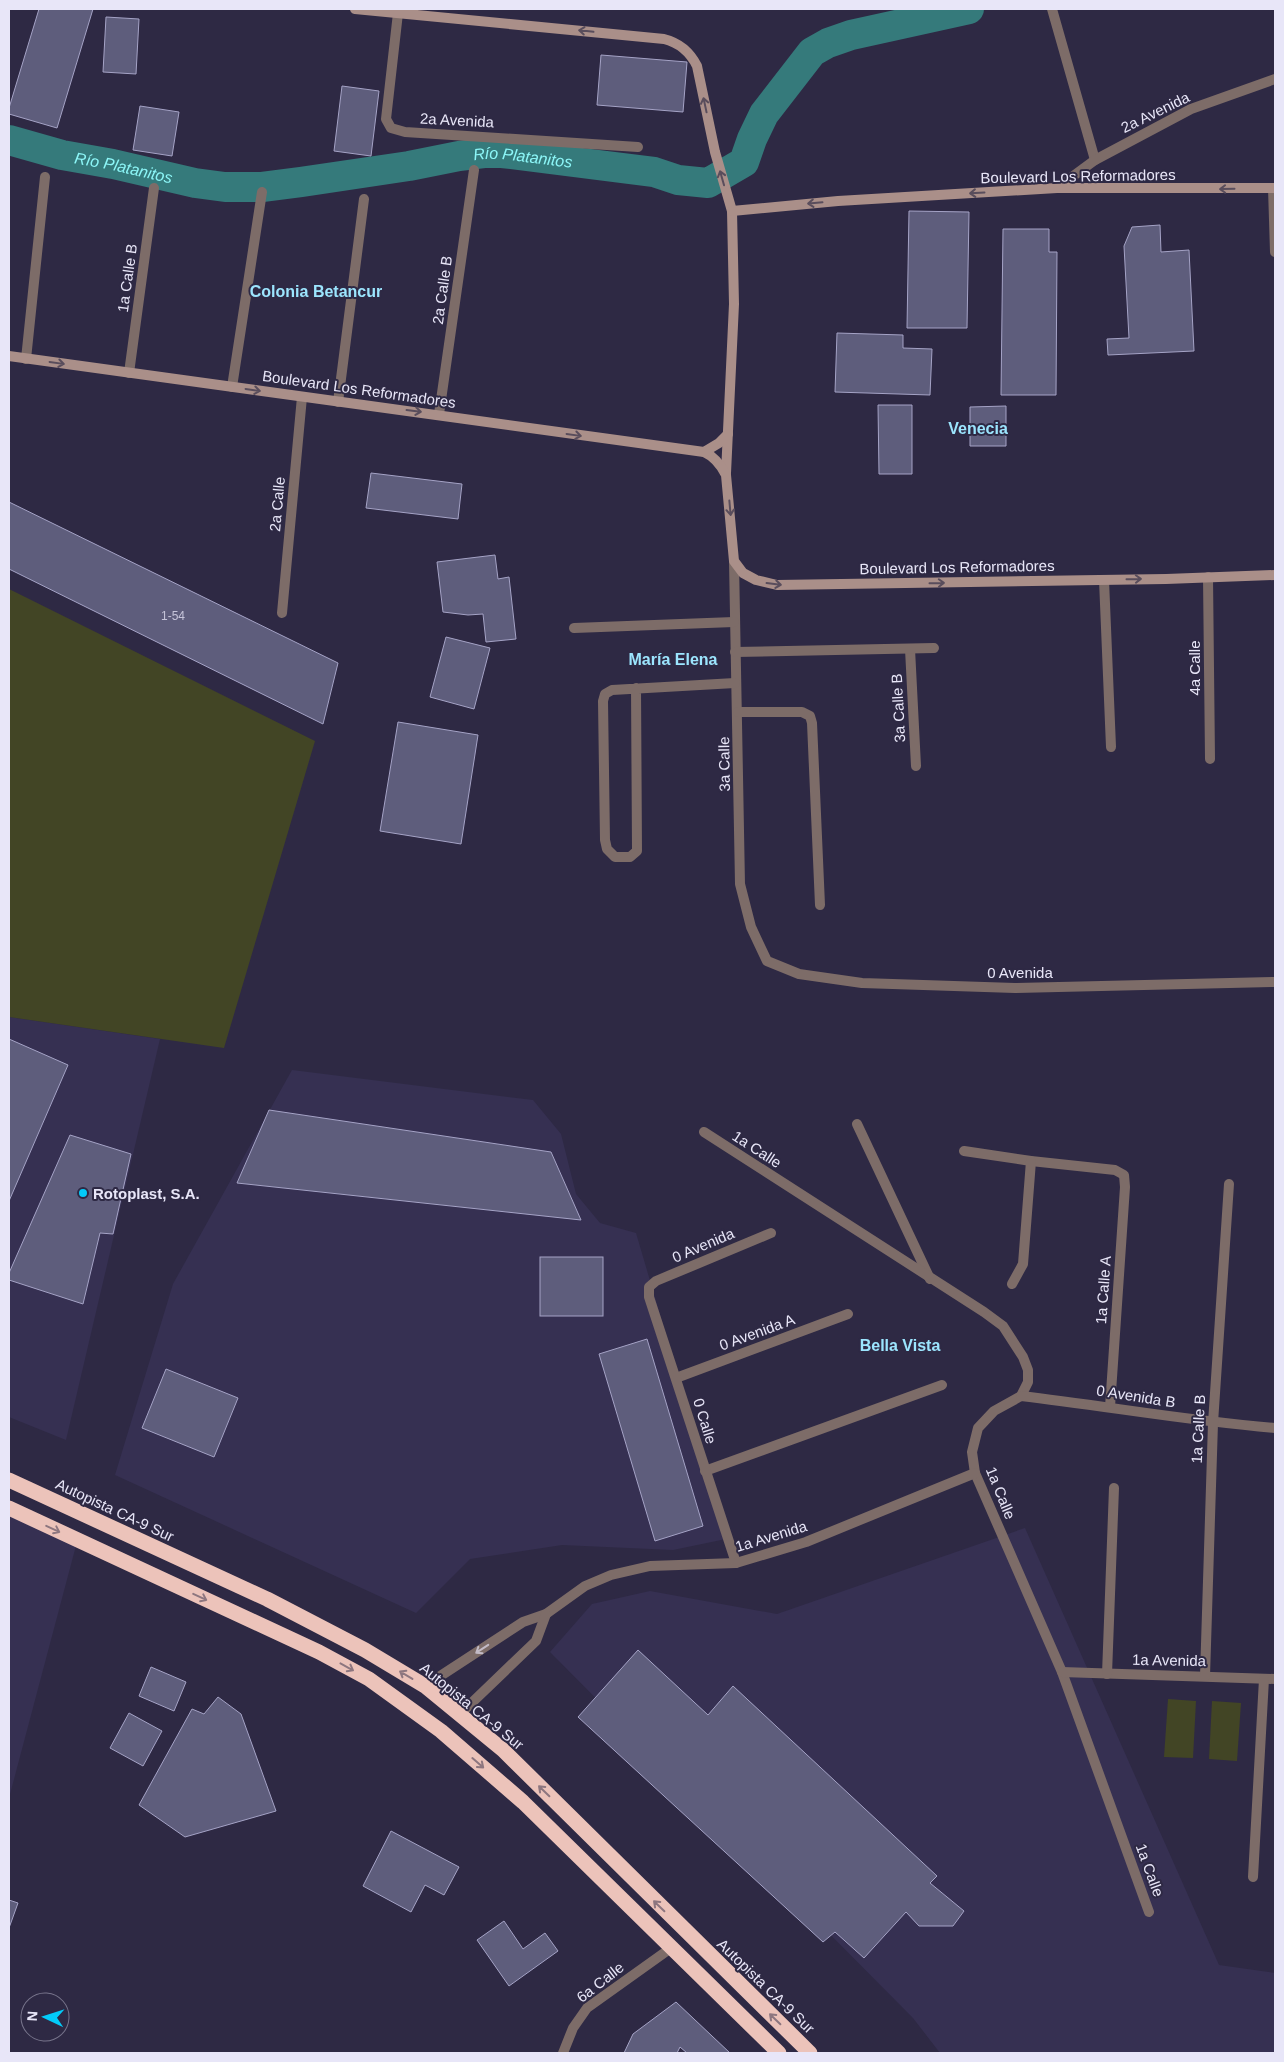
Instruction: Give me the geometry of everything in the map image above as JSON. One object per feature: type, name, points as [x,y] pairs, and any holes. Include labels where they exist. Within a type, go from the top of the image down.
[{"type":"highway","name":"Autopista CA-9 Sur","points":[[9,1480],[267,1599],[364,1650],[425,1686],[509,1757],[810,2053]]},
{"type":"highway","points":[[9,1508],[320,1652],[369,1679],[441,1731],[523,1802],[779,2053]]},
{"type":"main road","points":[[355,9],[664,39],[673,42],[687,51],[697,66],[715,152],[731,208],[734,304],[726,475],[734,561]]},
{"type":"main road","name":"Boulevard Los Reformadores","points":[[731,208],[1057,188],[1274,188]]},
{"type":"main road","name":"Boulevard Los Reformadores","points":[[9,356],[704,452]]},
{"type":"main road","points":[[704,452],[728,434]]},
{"type":"main road","points":[[704,452],[712,455],[726,475]]},
{"type":"main road","name":"Boulevard Los Reformadores","points":[[734,561],[743,573],[756,580],[777,585],[1104,580],[1275,575]]},
{"type":"street","points":[[1052,9],[1095,160]]},
{"type":"street","name":"2a Avenida","points":[[398,13],[386,119],[391,128],[405,132],[638,147]]},
{"type":"street","name":"2a Avenida","points":[[1057,188],[1095,160],[1191,110],[1275,79]]},
{"type":"street","name":"2a Calle B","points":[[439,414],[474,170]]},
{"type":"street","points":[[26,359],[45,177]]},
{"type":"street","name":"1a Calle B","points":[[129,373],[154,188]]},
{"type":"street","points":[[1274,188],[1275,252]]},
{"type":"street","points":[[232,387],[262,192]]},
{"type":"street","points":[[338,402],[364,199]]},
{"type":"street","name":"2a Calle","points":[[282,613],[302,397]]},
{"type":"street","name":"3a Calle","points":[[734,561],[740,884],[750,927],[767,961]]},
{"type":"street","name":"4a Calle","points":[[1208,577],[1210,759]]},
{"type":"street","points":[[1104,580],[1111,747]]},
{"type":"street","points":[[574,628],[734,622]]},
{"type":"street","points":[[735,652],[934,648]]},
{"type":"street","name":"3a Calle B","points":[[910,649],[916,766]]},
{"type":"street","points":[[636,688],[637,851],[630,857],[615,858],[606,849],[605,840],[603,701],[605,694],[612,690],[636,688],[735,682]]},
{"type":"street","points":[[738,712],[802,712],[810,716],[812,723],[820,905]]},
{"type":"street","name":"0 Avenida","points":[[767,961],[799,974],[862,983],[1014,988],[1275,982]]},
{"type":"street","points":[[857,1124],[930,1279]]},
{"type":"street","name":"1a Calle","points":[[704,1132],[1003,1326],[1023,1357],[1028,1370],[1028,1382],[1021,1396],[994,1411],[978,1428],[972,1452],[975,1473],[1062,1672],[1149,1912]]},
{"type":"street","points":[[964,1150],[1031,1161],[1023,1264],[1012,1284]]},
{"type":"street","name":"1a Calle A","points":[[1031,1161],[1115,1170],[1124,1175],[1125,1187],[1110,1407]]},
{"type":"street","name":"1a Calle B","points":[[1205,1676],[1213,1423],[1230,1184]]},
{"type":"street","name":"0 Avenida","points":[[649,1287],[656,1281],[771,1233]]},
{"type":"street","name":"0 Calle","points":[[649,1287],[649,1297],[736,1563]]},
{"type":"street","name":"0 Avenida A","points":[[676,1378],[848,1314]]},
{"type":"street","points":[[705,1471],[942,1384]]},
{"type":"street","name":"0 Avenida B","points":[[1021,1396],[1110,1407],[1213,1423],[1275,1428]]},
{"type":"street","name":"1a Avenida","points":[[425,1686],[523,1622],[546,1614],[585,1586],[611,1576],[650,1566],[736,1563],[806,1542],[975,1473]]},
{"type":"street","points":[[1107,1674],[1114,1488]]},
{"type":"street","points":[[459,1715],[536,1641],[546,1614]]},
{"type":"street","name":"1a Avenida","points":[[1062,1672],[1275,1679]]},
{"type":"street","points":[[1253,1877],[1264,1679]]},
{"type":"street","name":"6a Calle","points":[[564,2053],[574,2028],[587,2008],[671,1948]]},
{"type":"shaded area","points":[[9,1017],[160,1039],[66,1440],[9,1417]]},
{"type":"shaded area","points":[[292,1070],[533,1100],[561,1134],[576,1194],[600,1223],[636,1233],[726,1539],[673,1550],[562,1545],[470,1559],[416,1613],[115,1475],[173,1284]]},
{"type":"shaded area","points":[[9,1510],[78,1538],[9,1798]]},
{"type":"shaded area","points":[[1025,1528],[1219,1965],[1275,1973],[1275,2053],[940,2053],[913,2018],[550,1652],[592,1604],[650,1591],[777,1614]]},
{"type":"green space","points":[[9,589],[315,741],[224,1048],[9,1017]]},
{"type":"green space","points":[[1168,1699],[1196,1701],[1193,1758],[1164,1757]]},
{"type":"green space","points":[[1212,1701],[1241,1703],[1237,1761],[1209,1759]]},
{"type":"building","points":[[39,9],[93,9],[57,128],[9,114],[9,108]]},
{"type":"building","points":[[106,17],[139,19],[136,74],[103,72]]},
{"type":"building","points":[[601,55],[687,62],[683,112],[597,105]]},
{"type":"building","points":[[342,86],[379,91],[371,156],[334,151]]},
{"type":"building","points":[[140,106],[179,112],[172,156],[133,150]]},
{"type":"building","points":[[909,211],[969,212],[967,328],[907,328]]},
{"type":"building","points":[[1160,225],[1161,252],[1189,250],[1194,351],[1108,355],[1107,339],[1129,338],[1124,246],[1132,227]]},
{"type":"building","points":[[1003,229],[1049,229],[1049,252],[1057,252],[1056,395],[1001,395]]},
{"type":"building","points":[[837,333],[903,335],[903,348],[932,349],[930,395],[835,392]]},
{"type":"building","points":[[878,405],[912,405],[912,474],[879,474]]},
{"type":"building","points":[[1006,406],[1006,446],[970,446],[970,407]]},
{"type":"building","points":[[371,473],[462,484],[458,519],[366,508]]},
{"type":"building","points":[[9,502],[338,663],[323,724],[9,569]]},
{"type":"building","points":[[495,555],[498,579],[509,577],[516,639],[486,642],[483,614],[468,615],[443,612],[437,562]]},
{"type":"building","points":[[446,637],[490,648],[474,709],[430,697]]},
{"type":"building","points":[[398,722],[478,735],[461,844],[380,831]]},
{"type":"building","points":[[9,1039],[68,1065],[9,1201]]},
{"type":"building","points":[[269,1110],[551,1152],[581,1220],[237,1183]]},
{"type":"building","name":"Rotoplast, S.A.","points":[[70,1135],[131,1154],[113,1234],[100,1233],[83,1304],[9,1280],[9,1273]]},
{"type":"building","points":[[540,1257],[603,1257],[603,1316],[540,1316]]},
{"type":"building","points":[[647,1339],[703,1526],[655,1541],[599,1354]]},
{"type":"building","points":[[166,1369],[238,1398],[214,1457],[142,1428]]},
{"type":"building","points":[[638,1650],[708,1715],[733,1686],[937,1876],[930,1883],[964,1911],[953,1926],[919,1926],[906,1912],[864,1958],[835,1932],[823,1942],[578,1717]]},
{"type":"building","points":[[151,1667],[186,1682],[174,1711],[139,1696]]},
{"type":"building","points":[[218,1697],[241,1714],[276,1811],[185,1837],[139,1805],[192,1709],[204,1714]]},
{"type":"building","points":[[129,1713],[162,1731],[143,1766],[110,1748]]},
{"type":"building","points":[[391,1831],[459,1867],[444,1895],[425,1885],[411,1912],[363,1886]]},
{"type":"building","points":[[9,1900],[18,1903],[9,1928]]},
{"type":"building","points":[[504,1921],[523,1949],[545,1933],[558,1951],[509,1986],[477,1940]]},
{"type":"building","points":[[676,2002],[730,2053],[687,2053],[680,2047],[677,2053],[624,2053],[633,2034]]},
{"type":"waterway","name":"Río Platanitos","points":[[9,140],[62,155],[113,164],[195,183],[225,187],[262,187],[301,182],[484,153],[502,153],[654,172],[678,180],[708,183],[744,162],[764,114],[812,52],[828,43],[851,35],[969,9]]},
{"type":"place","name":"Rotoplast, S.A.","points":[[83,1193]]},
{"type":"district","name":"Colonia Betancur","points":[[316,291]]},
{"type":"district","name":"Venecia","points":[[978,428]]},
{"type":"district","name":"María Elena","points":[[673,659]]},
{"type":"district","name":"Bella Vista","points":[[900,1345]]}]
